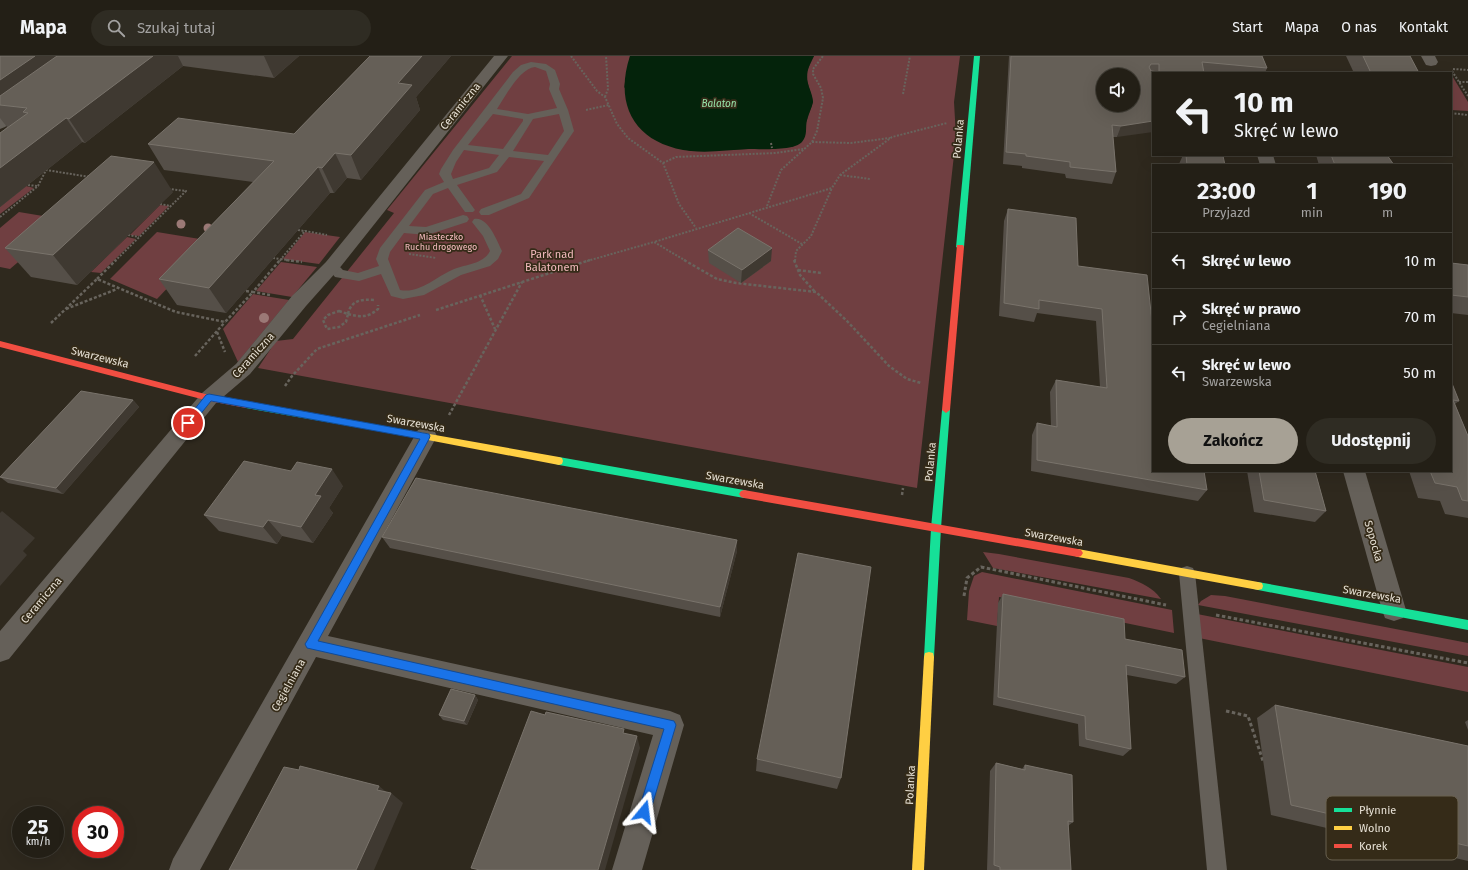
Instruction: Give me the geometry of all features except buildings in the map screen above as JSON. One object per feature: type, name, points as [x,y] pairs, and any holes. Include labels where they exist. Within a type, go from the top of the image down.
[{"type":"street","name":"Ceramiczna","points":[[0,650],[209,398],[243,368],[299,301],[332,266],[501,56]]},
{"type":"street","name":"Polanka","points":[[918,870],[936,528],[977,56]]},
{"type":"street","points":[[0,124],[39,96]]},
{"type":"street","name":"Swarzewska","points":[[0,344],[209,398],[1394,610],[1468,625]]},
{"type":"street","name":"Cegielniana","points":[[184,870],[426,436]]},
{"type":"street","name":"Sopocka","points":[[1354,472],[1394,610]]},
{"type":"street","points":[[310,644],[670,725],[627,870]]},
{"type":"lane","points":[[466,214],[452,184],[445,174],[446,168],[521,70],[530,65],[542,65],[550,70],[555,84],[554,89],[563,110],[569,131],[525,196],[481,217]]},
{"type":"lane","points":[[490,111],[528,117],[563,110]]},
{"type":"lane","points":[[402,229],[427,231],[480,209],[481,217],[488,235],[496,250],[491,259],[457,272],[431,288],[407,295],[401,295],[395,292],[382,258],[384,251],[429,192],[493,170],[498,166],[507,153],[528,121],[528,117]]},
{"type":"lane","points":[[462,147],[551,159]]},
{"type":"lane","points":[[332,266],[339,274],[358,277],[386,268]]},
{"type":"lane","points":[[1187,573],[1217,870]]},
{"type":"path","points":[[571,56],[597,91],[605,97],[617,124],[628,138],[664,163],[679,204],[696,228]]},
{"type":"path","points":[[605,97],[608,89],[606,56]]},
{"type":"path","points":[[766,207],[781,170],[812,142],[816,131],[823,98],[821,88],[813,74],[813,69],[823,56]]},
{"type":"path","points":[[903,94],[910,56]]},
{"type":"path","points":[[1451,69],[1468,70]]},
{"type":"path","points":[[1468,82],[1459,82],[1468,96]]},
{"type":"path","points":[[1452,113],[1468,115]]},
{"type":"path","points":[[812,142],[844,144],[877,141],[956,122],[972,120]]},
{"type":"path","points":[[892,137],[840,175],[832,188],[811,236],[796,251],[794,259],[800,275],[847,321],[889,366],[907,379],[947,393]]},
{"type":"path","points":[[771,143],[772,148]]},
{"type":"path","points":[[664,163],[676,157],[776,153],[790,152],[805,148]]},
{"type":"path","points":[[39,169],[93,178]]},
{"type":"path","points":[[0,216],[38,186],[46,170]]},
{"type":"path","points":[[840,175],[870,179]]},
{"type":"path","points":[[28,185],[38,186]]},
{"type":"path","points":[[51,323],[186,191],[163,188]]},
{"type":"path","points":[[436,310],[586,261],[832,188]]},
{"type":"path","points":[[160,204],[171,206]]},
{"type":"path","points":[[749,213],[802,244]]},
{"type":"path","points":[[298,230],[353,239]]},
{"type":"path","points":[[195,356],[253,292],[305,231]]},
{"type":"path","points":[[128,236],[140,237]]},
{"type":"path","points":[[654,242],[717,280],[816,292]]},
{"type":"path","points":[[273,258],[332,266]]},
{"type":"path","points":[[798,270],[821,273]]},
{"type":"path","points":[[97,279],[176,312],[225,322]]},
{"type":"path","points":[[454,407],[495,329],[522,282]]},
{"type":"path","points":[[64,310],[118,288]]},
{"type":"path","points":[[246,291],[299,301]]},
{"type":"path","points":[[480,295],[495,329]]},
{"type":"path","points":[[348,313],[334,311],[327,314],[323,320],[324,325],[327,329],[344,324],[348,313],[350,306],[358,301],[378,301],[378,310],[368,316],[361,317],[348,313]]},
{"type":"path","points":[[292,376],[317,349],[421,315]]},
{"type":"path","points":[[217,332],[227,358]]},
{"type":"path","points":[[981,568],[1468,663]]},
{"type":"path","points":[[1248,716],[1263,761]]},
{"type":"green space","name":"Park nad Balatonem","points":[[512,56],[630,56],[624,87],[674,147],[691,151],[793,147],[807,120],[813,102],[807,80],[807,71],[814,56],[960,56],[954,102],[956,137],[917,488],[258,368],[276,341],[293,339],[394,213],[387,210]]},
{"type":"green space","points":[[1452,76],[1468,102],[1468,111],[1452,110]]},
{"type":"green space","points":[[26,186],[34,188],[0,214],[0,207]]},
{"type":"green space","points":[[160,205],[169,206],[139,236],[130,235]]},
{"type":"green space","points":[[19,212],[67,220],[10,269],[0,267],[0,228]]},
{"type":"green space","points":[[157,232],[212,241],[157,299],[110,279]]},
{"type":"green space","points":[[305,232],[340,237],[319,264],[283,259]]},
{"type":"green space","points":[[127,237],[136,239],[101,273],[91,272]]},
{"type":"green space","points":[[281,262],[317,267],[292,297],[256,291]]},
{"type":"green space","points":[[253,294],[289,300],[238,362],[223,329]]},
{"type":"green space","points":[[983,552],[1129,578],[1154,591],[1161,599],[993,568]]},
{"type":"green space","points":[[982,572],[1172,610],[1174,633],[999,597],[997,626],[967,620],[969,591],[974,576]]},
{"type":"green space","points":[[1211,595],[1225,596],[1468,643],[1468,656],[1198,605],[1201,601]]},
{"type":"green space","points":[[1187,612],[1468,667],[1468,692],[1189,636]]},
{"type":"water","name":"Balaton","points":[[630,56],[814,56],[807,75],[813,102],[806,123],[806,134],[804,139],[798,145],[785,148],[705,152],[672,147],[656,141],[643,132],[634,120],[628,107],[625,92],[626,74]]},
{"type":"traffic: fast","points":[[960,247],[977,56]]},
{"type":"traffic: fast","points":[[246,405],[407,433]]},
{"type":"traffic: fast","points":[[929,657],[936,528],[946,410]]},
{"type":"traffic: fast","points":[[559,461],[744,494]]},
{"type":"traffic: fast","points":[[1258,586],[1468,625]]},
{"type":"traffic: slow","points":[[407,433],[559,461]]},
{"type":"traffic: slow","points":[[1078,553],[1258,586]]},
{"type":"traffic: slow","points":[[918,870],[929,657]]},
{"type":"traffic: jam","points":[[946,410],[960,247]]},
{"type":"traffic: jam","points":[[0,344],[209,398],[246,405]]},
{"type":"traffic: jam","points":[[744,494],[1078,553]]},
{"type":"route","points":[[188,423],[209,398],[426,436],[310,644],[670,725],[644,812]]},
{"type":"park label","name":"Miasteczko Ruchu drogowego","points":[[441,242]]}]
